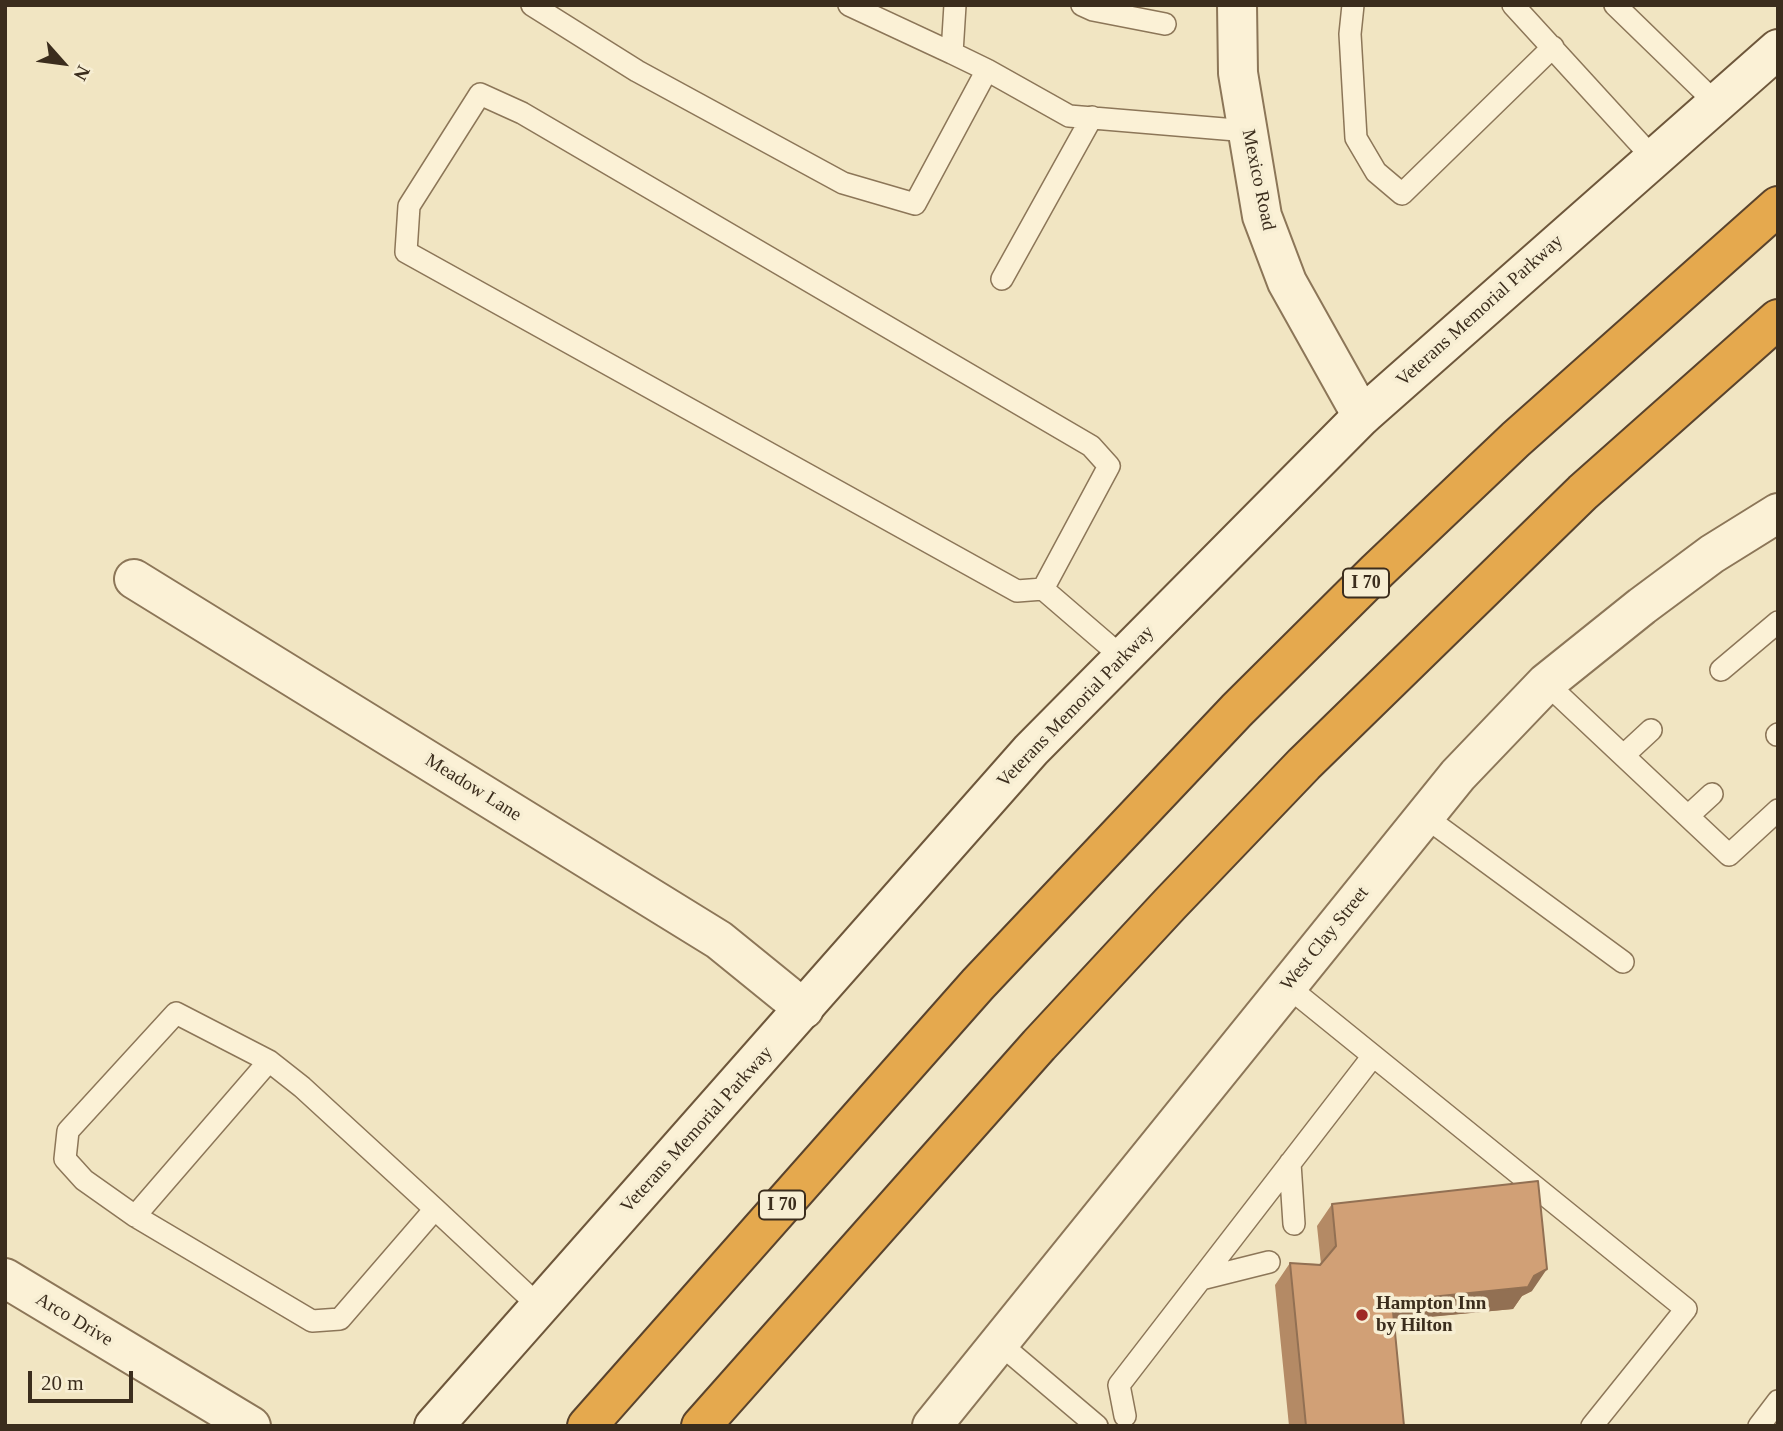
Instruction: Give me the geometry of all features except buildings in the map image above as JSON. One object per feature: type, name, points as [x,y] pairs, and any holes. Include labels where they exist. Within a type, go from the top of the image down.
[{"type":"highway","name":"I 70","points":[[587,1426],[978,985],[1237,710],[1377,571],[1517,439],[1778,206]]},
{"type":"highway","points":[[701,1426],[1039,1045],[1304,764],[1583,492],[1778,319]]},
{"type":"street","name":"Mexico Road","points":[[1237,5],[1238,73],[1262,216],[1287,282],[1362,416]]},
{"type":"street","name":"Veterans Memorial Parkway","points":[[433,1426],[1031,750],[1362,416],[1778,49]]},
{"type":"street","name":"West Clay Street","points":[[932,1426],[1458,775],[1546,683],[1642,606],[1712,554],[1774,524]]},
{"type":"street","name":"Meadow Lane","points":[[134,579],[719,940],[804,1009]]},
{"type":"street","name":"Arco Drive","points":[[5,1278],[251,1426]]},
{"type":"lane","points":[[532,5],[636,71],[843,183],[915,204],[987,70]]},
{"type":"lane","points":[[849,5],[987,70],[1069,116],[1248,131]]},
{"type":"lane","points":[[952,53],[956,5]]},
{"type":"lane","points":[[1082,5],[1093,10],[1165,24]]},
{"type":"lane","points":[[1353,5],[1350,34],[1356,138],[1376,172],[1402,194],[1553,47]]},
{"type":"lane","points":[[1513,5],[1653,158]]},
{"type":"lane","points":[[1615,5],[1716,103]]},
{"type":"lane","points":[[1043,589],[1109,466],[1091,446],[522,113],[480,94],[409,206],[406,252],[1017,591],[1043,589],[1122,657]]},
{"type":"lane","points":[[1002,279],[1092,117]]},
{"type":"lane","points":[[1721,670],[1778,622]]},
{"type":"lane","points":[[1546,683],[1729,855],[1778,810]]},
{"type":"lane","points":[[1624,755],[1651,730]]},
{"type":"lane","points":[[1688,816],[1712,794]]},
{"type":"lane","points":[[1424,816],[1623,962]]},
{"type":"lane","points":[[1287,986],[1686,1309],[1592,1426]]},
{"type":"lane","points":[[435,1209],[340,1319],[312,1321],[135,1216],[84,1180],[65,1159],[68,1131],[176,1013],[269,1061],[302,1087],[435,1209],[540,1307]]},
{"type":"lane","points":[[1127,1422],[1119,1385],[1373,1056]]},
{"type":"lane","points":[[135,1216],[269,1061]]},
{"type":"lane","points":[[1290,1163],[1294,1224]]},
{"type":"lane","points":[[1201,1279],[1269,1262]]},
{"type":"lane","points":[[999,1342],[1097,1426]]},
{"type":"lane","points":[[1759,1426],[1778,1401]]},
{"type":"place","name":"Hampton Inn by Hilton","points":[[1362,1315]]}]
